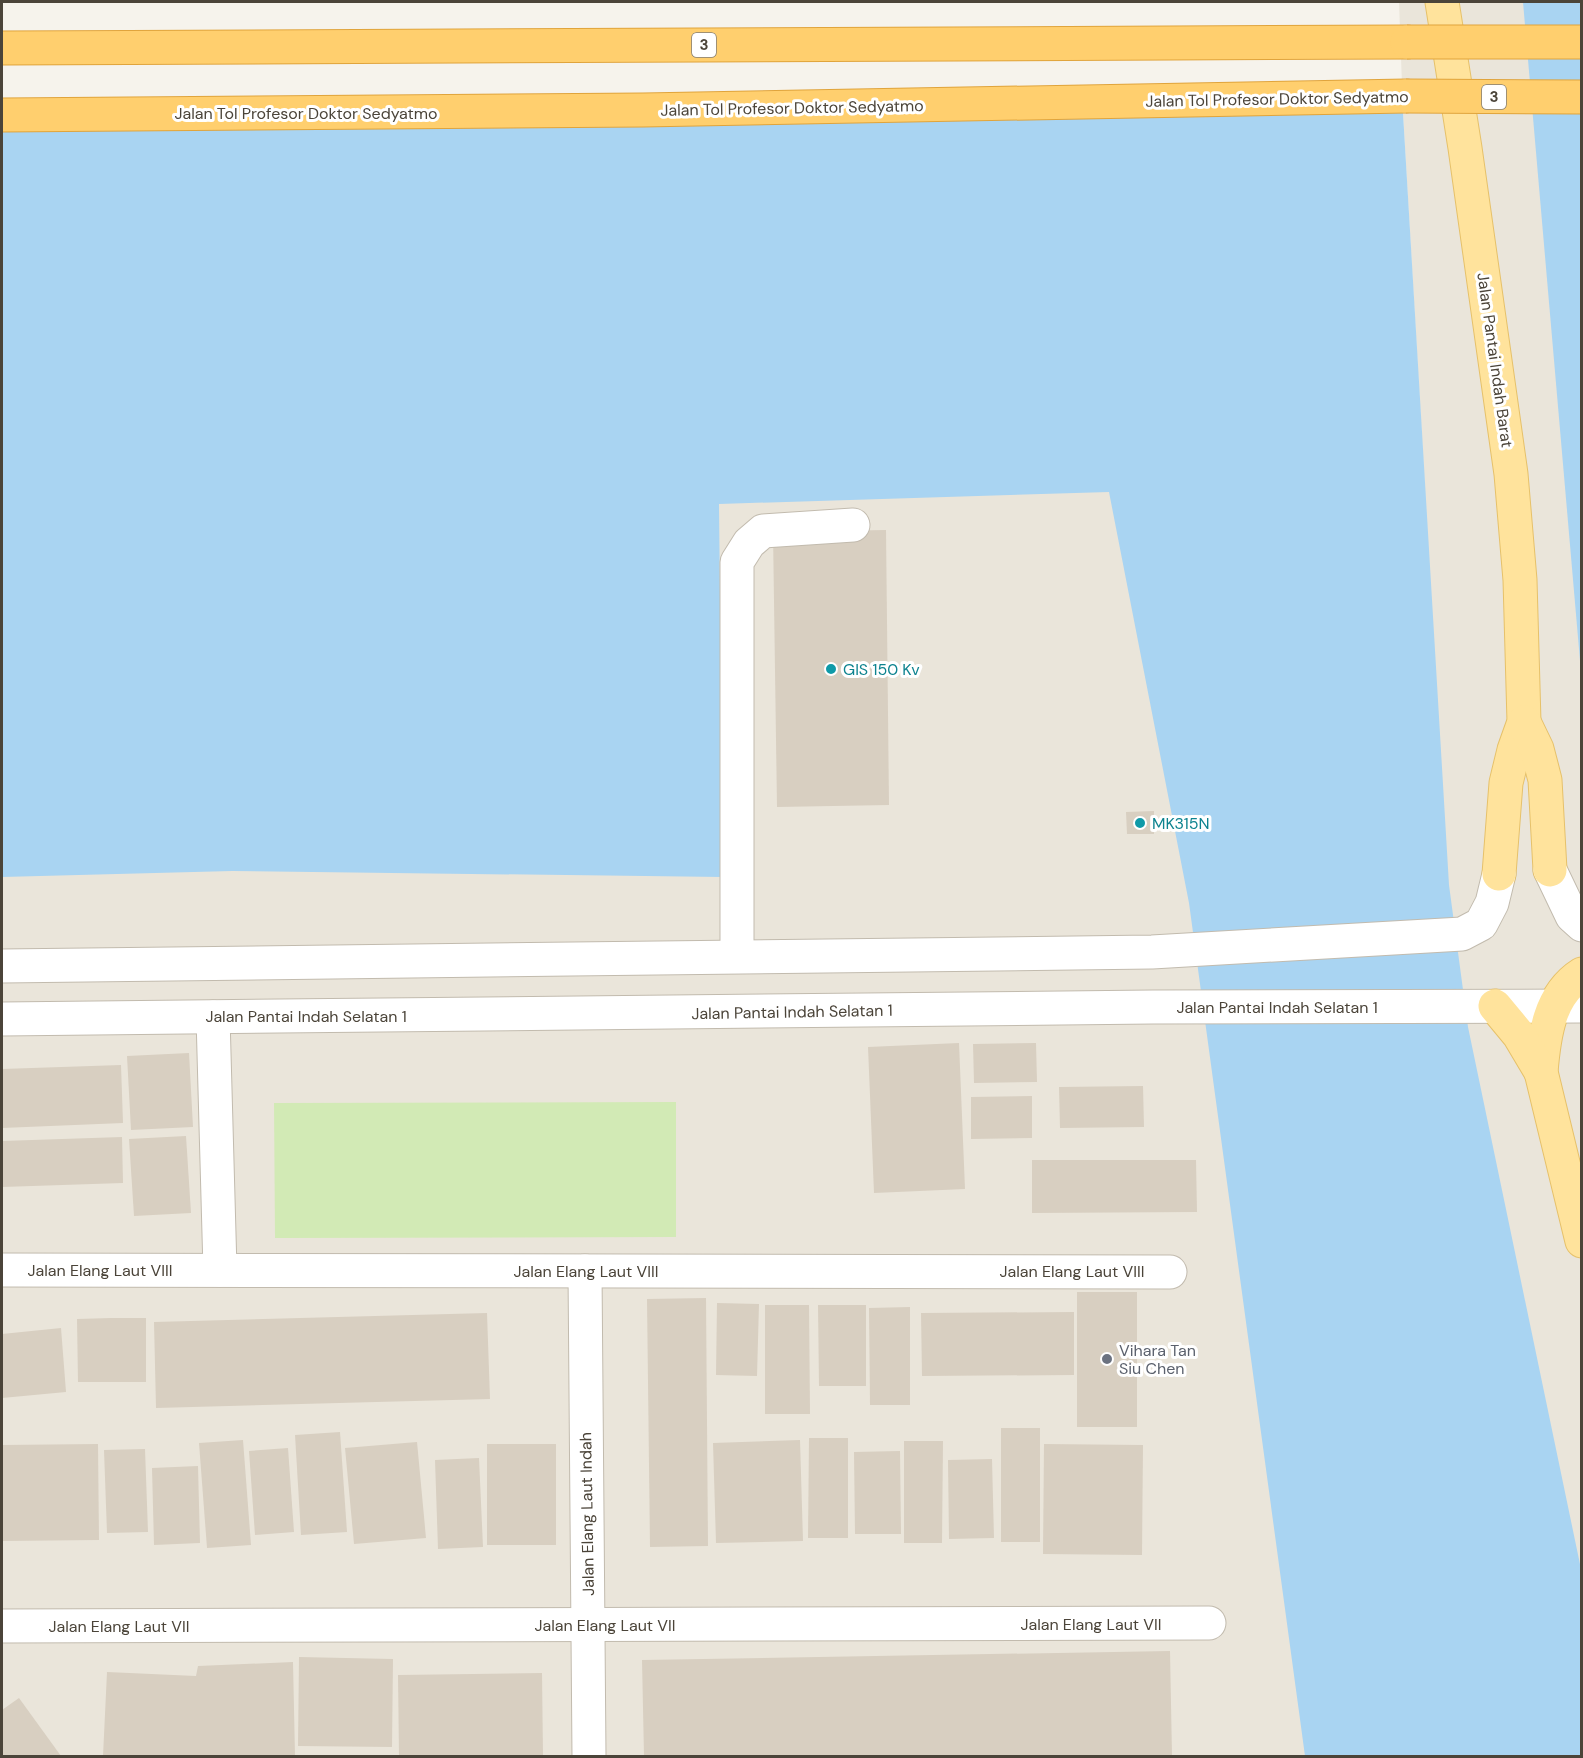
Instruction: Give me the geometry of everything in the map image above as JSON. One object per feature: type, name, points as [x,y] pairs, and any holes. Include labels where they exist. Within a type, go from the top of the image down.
[{"type":"highway","name":"3","points":[[2,48],[1581,42]]},
{"type":"highway","name":"Jalan Tol Profesor Doktor Sedyatmo","points":[[2,115],[643,110],[1406,96],[1581,97]]},
{"type":"main road","name":"Jalan Pantai Indah Barat","points":[[1442,2],[1511,474],[1520,580],[1524,722],[1506,783],[1499,874]]},
{"type":"main road","name":"Jalan Pantai Indah Barat","points":[[1524,722],[1537,749],[1545,780],[1550,870]]},
{"type":"main road","points":[[1541,1072],[1543,1047],[1568,1006],[1565,988],[1581,974]]},
{"type":"main road","points":[[1484,1007],[1519,1035],[1541,1072],[1581,1241]]},
{"type":"street","points":[[737,956],[737,562],[749,543],[763,531],[853,525]]},
{"type":"street","points":[[1550,870],[1572,916],[1581,925]]},
{"type":"street","points":[[2,966],[1152,952],[1462,934],[1481,924],[1492,903],[1499,874]]},
{"type":"street","name":"Jalan Pantai Indah Selatan 1","points":[[2,1019],[1153,1007],[1568,1006]]},
{"type":"street","points":[[213,1017],[219,1270]]},
{"type":"street","name":"Jalan Elang Laut VIII","points":[[2,1270],[1170,1272]]},
{"type":"street","name":"Jalan Elang Laut Indah","points":[[585,1271],[589,1756]]},
{"type":"street","name":"Jalan Elang Laut VII","points":[[8,1630],[1209,1623]]},
{"type":"shaded area","points":[[1399,2],[1581,2],[1581,1756],[2,1756],[2,494],[1425,491],[1403,113]]},
{"type":"green space","points":[[676,1102],[676,1237],[275,1238],[274,1103]]},
{"type":"water","points":[[1523,2],[1581,2],[1581,672]]},
{"type":"water","points":[[1403,113],[1449,885],[1468,1027],[1581,1569],[1581,1756],[1305,1756],[1189,903],[1109,492],[719,504],[723,877],[232,871],[2,877],[2,123]]},
{"type":"building","name":"GIS 150 Kv","points":[[886,530],[889,805],[777,807],[773,532]]},
{"type":"building","name":"MK315N","points":[[1154,811],[1154,834],[1127,834],[1126,812]]},
{"type":"building","points":[[959,1043],[965,1189],[874,1193],[868,1047]]},
{"type":"building","points":[[1036,1043],[1037,1082],[974,1083],[973,1044]]},
{"type":"building","points":[[189,1053],[193,1127],[131,1130],[127,1056]]},
{"type":"building","points":[[121,1065],[123,1123],[2,1128],[2,1069]]},
{"type":"building","points":[[1143,1086],[1144,1127],[1060,1128],[1059,1087]]},
{"type":"building","points":[[1032,1096],[1032,1138],[971,1139],[971,1097]]},
{"type":"building","points":[[186,1136],[191,1213],[134,1216],[129,1139]]},
{"type":"building","points":[[122,1137],[123,1183],[2,1187],[2,1141]]},
{"type":"building","points":[[1032,1160],[1196,1160],[1197,1212],[1032,1213]]},
{"type":"building","name":"Vihara Tan Siu Chen","points":[[1077,1292],[1137,1292],[1137,1427],[1077,1427]]},
{"type":"building","points":[[706,1298],[708,1546],[650,1547],[647,1299]]},
{"type":"building","points":[[717,1303],[759,1304],[757,1376],[716,1375]]},
{"type":"building","points":[[765,1305],[809,1305],[810,1414],[765,1414]]},
{"type":"building","points":[[818,1305],[866,1305],[866,1386],[819,1386]]},
{"type":"building","points":[[910,1307],[910,1405],[870,1405],[869,1308]]},
{"type":"building","points":[[1074,1312],[1074,1375],[922,1376],[921,1313]]},
{"type":"building","points":[[487,1313],[490,1399],[156,1408],[154,1322]]},
{"type":"building","points":[[146,1318],[146,1382],[78,1382],[77,1319]]},
{"type":"building","points":[[61,1328],[66,1392],[2,1398],[2,1334]]},
{"type":"building","points":[[1001,1428],[1040,1428],[1040,1542],[1001,1542]]},
{"type":"building","points":[[340,1432],[347,1532],[301,1535],[295,1435]]},
{"type":"building","points":[[809,1438],[848,1438],[848,1538],[808,1538]]},
{"type":"building","points":[[243,1440],[251,1545],[207,1548],[199,1443]]},
{"type":"building","points":[[800,1440],[803,1541],[716,1543],[713,1443]]},
{"type":"building","points":[[904,1441],[943,1441],[942,1543],[904,1543]]},
{"type":"building","points":[[417,1442],[426,1538],[354,1544],[345,1448]]},
{"type":"building","points":[[98,1444],[99,1540],[2,1541],[2,1445]]},
{"type":"building","points":[[487,1444],[556,1444],[556,1545],[487,1545]]},
{"type":"building","points":[[1044,1444],[1143,1445],[1142,1555],[1043,1554]]},
{"type":"building","points":[[288,1448],[294,1532],[255,1535],[249,1451]]},
{"type":"building","points":[[145,1449],[148,1532],[107,1533],[104,1450]]},
{"type":"building","points":[[900,1451],[901,1534],[855,1534],[854,1452]]},
{"type":"building","points":[[479,1458],[483,1547],[438,1549],[435,1460]]},
{"type":"building","points":[[992,1459],[994,1538],[949,1539],[948,1460]]},
{"type":"building","points":[[198,1466],[200,1543],[154,1545],[152,1468]]},
{"type":"building","points":[[1170,1651],[1172,1756],[644,1756],[642,1660]]},
{"type":"building","points":[[299,1657],[393,1659],[392,1747],[298,1746]]},
{"type":"building","points":[[293,1662],[295,1756],[103,1756],[107,1672],[196,1676],[198,1666]]},
{"type":"building","points":[[542,1673],[543,1756],[399,1756],[398,1675]]},
{"type":"building","points":[[19,1698],[61,1756],[2,1756],[2,1710]]},
{"type":"place","name":"GIS 150 Kv","points":[[831,669]]},
{"type":"place","name":"MK315N","points":[[1140,823]]},
{"type":"place","name":"Vihara Tan Siu Chen","points":[[1107,1359]]}]
